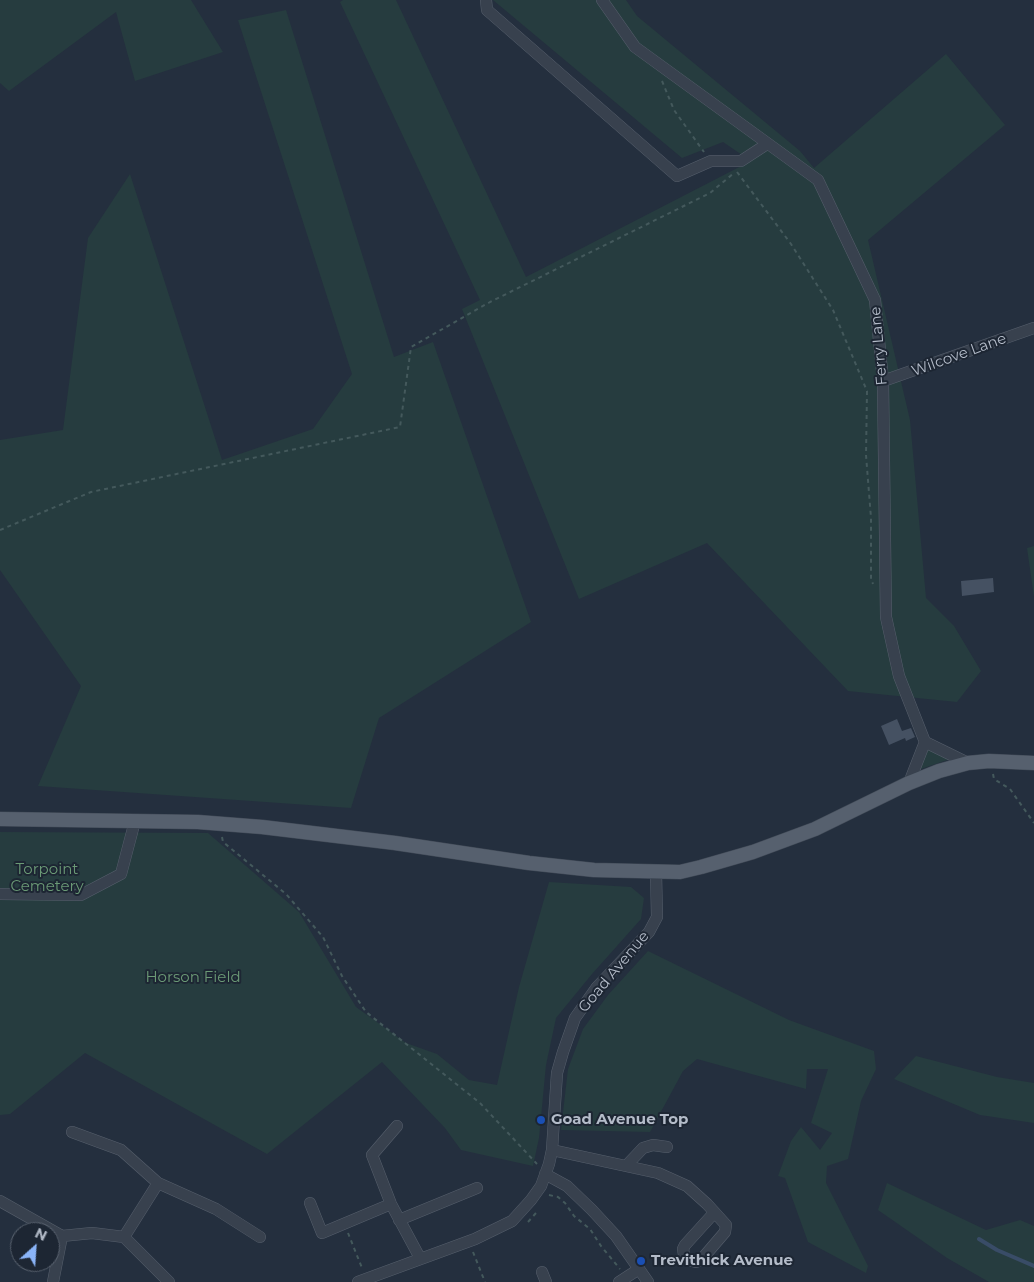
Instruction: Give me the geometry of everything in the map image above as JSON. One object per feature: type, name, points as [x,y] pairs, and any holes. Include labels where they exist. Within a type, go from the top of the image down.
[{"type":"main road","points":[[0,819],[135,821],[262,827],[594,870],[680,872],[762,848],[815,829],[909,783],[938,771],[968,763],[988,761],[1034,762]]},
{"type":"street","points":[[486,0],[487,10],[677,176],[711,161],[741,161],[767,144]]},
{"type":"street","name":"Ferry Lane","points":[[602,0],[636,47],[818,180],[875,300],[884,381],[886,617],[899,676],[925,742]]},
{"type":"street","name":"Wilcove Lane","points":[[884,381],[1034,328]]},
{"type":"street","points":[[909,783],[925,742],[968,763]]},
{"type":"street","points":[[0,894],[81,895],[121,874],[135,821]]},
{"type":"street","name":"Goad Avenue","points":[[362,1280],[469,1242],[512,1221],[531,1200],[541,1186],[552,1150],[557,1073],[575,1018],[597,987],[649,932],[657,917],[656,872]]},
{"type":"street","points":[[397,1126],[372,1155],[391,1204],[420,1258]]},
{"type":"street","points":[[72,1132],[121,1150],[158,1183],[216,1209],[260,1237]]},
{"type":"street","points":[[626,1166],[643,1148],[653,1145],[667,1147]]},
{"type":"street","points":[[552,1150],[658,1173],[679,1181],[696,1193],[714,1213]]},
{"type":"street","points":[[546,1174],[567,1186],[616,1236],[648,1282]]},
{"type":"street","points":[[124,1237],[158,1183]]},
{"type":"street","points":[[400,1220],[477,1188]]},
{"type":"street","points":[[0,1201],[62,1236],[92,1233],[124,1237],[168,1282]]},
{"type":"street","points":[[310,1203],[322,1233],[391,1204]]},
{"type":"street","points":[[53,1282],[62,1236]]},
{"type":"street","points":[[623,1279],[638,1269]]},
{"type":"path","points":[[653,60],[674,110],[706,156],[716,161]]},
{"type":"path","points":[[0,530],[91,492],[400,426],[411,347],[490,302],[710,192],[736,170],[792,244],[833,310],[867,390],[866,455],[871,518],[871,579],[874,587]]},
{"type":"path","points":[[988,761],[994,779],[1010,789],[1034,823]]},
{"type":"path","points":[[219,824],[223,842],[286,894],[323,937],[342,976],[366,1012],[480,1103],[546,1174]]},
{"type":"path","points":[[541,1186],[547,1195],[558,1197],[565,1203],[574,1216],[590,1229],[623,1279]]},
{"type":"path","points":[[344,1224],[362,1280]]},
{"type":"path","points":[[469,1242],[485,1282]]},
{"type":"green space","points":[[0,0],[191,0],[223,52],[135,81],[116,12],[9,91],[0,83]]},
{"type":"green space","points":[[343,0],[396,0],[526,277],[751,161],[723,142],[682,158],[493,0],[626,0],[637,16],[800,151],[814,168],[946,54],[1005,125],[868,240],[910,420],[926,598],[954,626],[981,671],[957,702],[848,691],[707,543],[579,599],[462,309],[480,300],[340,2]]},
{"type":"green space","points":[[286,10],[394,357],[433,342],[531,622],[379,718],[351,808],[38,786],[81,686],[0,570],[0,440],[63,430],[88,238],[130,174],[222,460],[313,429],[352,374],[238,20]]},
{"type":"green space","points":[[1034,546],[1034,597],[1027,548]]},
{"type":"green space","points":[[929,748],[950,759],[918,770]]},
{"type":"green space","name":"Horson Field","points":[[0,832],[208,833],[299,912],[356,1007],[406,1043],[437,1054],[469,1080],[497,1085],[519,987],[549,882],[631,887],[644,898],[641,919],[556,1018],[546,1065],[539,1138],[533,1166],[461,1150],[445,1128],[382,1062],[267,1154],[85,1053],[10,1114],[0,1115]]},
{"type":"green space","points":[[648,951],[789,1020],[874,1051],[876,1069],[861,1101],[848,1159],[827,1166],[826,1183],[868,1266],[866,1273],[808,1242],[785,1178],[778,1176],[791,1141],[801,1127],[820,1150],[832,1133],[811,1123],[828,1069],[807,1069],[806,1089],[697,1059],[683,1071],[650,1132],[561,1130],[568,1069],[583,1029],[608,995]]},
{"type":"green space","points":[[916,1056],[997,1077],[1034,1083],[1034,1123],[980,1115],[894,1079]]},
{"type":"green space","points":[[887,1183],[986,1230],[1020,1220],[1034,1226],[1034,1282],[989,1282],[947,1258],[878,1210]]},
{"type":"building","points":[[993,578],[994,592],[962,596],[961,581]]},
{"type":"building","points":[[897,719],[902,731],[911,728],[915,737],[906,741],[905,738],[889,745],[881,726]]},
{"type":"waterway","points":[[979,1239],[997,1250],[1034,1266]]},
{"type":"place","name":"Goad Avenue Top","points":[[541,1120]]},
{"type":"place","name":"Trevithick Avenue","points":[[641,1261]]},
{"type":"park label","name":"Torpoint Cemetery","points":[[47,878]]}]
